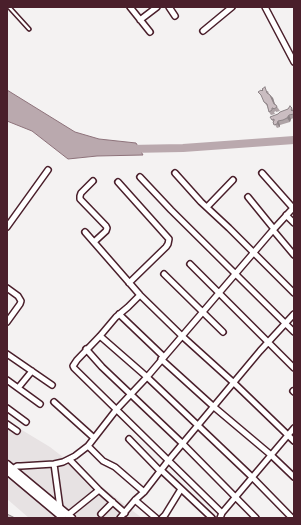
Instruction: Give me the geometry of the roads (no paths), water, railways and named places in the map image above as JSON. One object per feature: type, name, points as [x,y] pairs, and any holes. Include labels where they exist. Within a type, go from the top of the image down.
[{"type":"street","points":[[130,7],[150,32]]},
{"type":"street","points":[[140,20],[157,7]]},
{"type":"street","points":[[169,7],[175,16]]},
{"type":"street","points":[[203,31],[232,7]]},
{"type":"street","points":[[265,7],[292,53],[294,62]]},
{"type":"street","points":[[7,227],[48,170]]},
{"type":"street","points":[[175,173],[207,207],[294,293]]},
{"type":"street","points":[[9,470],[21,466],[54,464],[70,460],[88,446],[116,410],[182,336],[273,229],[293,208],[262,173]]},
{"type":"street","points":[[140,177],[294,332]]},
{"type":"street","points":[[207,207],[233,180]]},
{"type":"street","points":[[93,181],[81,193],[80,199],[107,228],[94,242]]},
{"type":"street","points":[[118,182],[169,239],[166,247],[129,283]]},
{"type":"street","points":[[248,197],[294,255]]},
{"type":"street","points":[[286,215],[294,223]]},
{"type":"street","points":[[85,232],[140,295],[294,441]]},
{"type":"street","points":[[190,264],[294,368]]},
{"type":"street","points":[[164,274],[223,332]]},
{"type":"street","points":[[7,288],[18,296],[21,301],[7,322]]},
{"type":"street","points":[[140,295],[119,314],[74,363],[73,366],[221,515],[294,428]]},
{"type":"street","points":[[119,314],[162,358],[214,407],[271,455],[294,477]]},
{"type":"street","points":[[120,518],[144,492],[260,351],[294,314]]},
{"type":"street","points":[[100,336],[147,376],[252,477],[292,518]]},
{"type":"street","points":[[86,350],[183,444],[256,518]]},
{"type":"street","points":[[7,354],[52,385]]},
{"type":"street","points":[[18,388],[32,371]]},
{"type":"street","points":[[7,380],[40,404]]},
{"type":"street","points":[[54,402],[94,438]]},
{"type":"street","points":[[8,410],[26,422]]},
{"type":"street","points":[[7,424],[17,431]]},
{"type":"street","points":[[129,439],[212,518]]},
{"type":"street","points":[[88,446],[144,492]]},
{"type":"street","points":[[70,460],[99,490],[125,513]]},
{"type":"street","points":[[7,464],[9,470],[67,517]]},
{"type":"street","points":[[54,464],[60,508]]},
{"type":"street","points":[[9,470],[60,508],[67,517]]},
{"type":"street","points":[[162,518],[181,489]]},
{"type":"street","points":[[67,517],[99,490]]},
{"type":"street","points":[[135,500],[156,518]]},
{"type":"street","points":[[101,514],[112,502]]},
{"type":"street","points":[[203,518],[207,513]]},
{"type":"lane","points":[[9,7],[29,30]]},
{"type":"waterway","points":[[129,149],[183,148],[294,140]]}]
